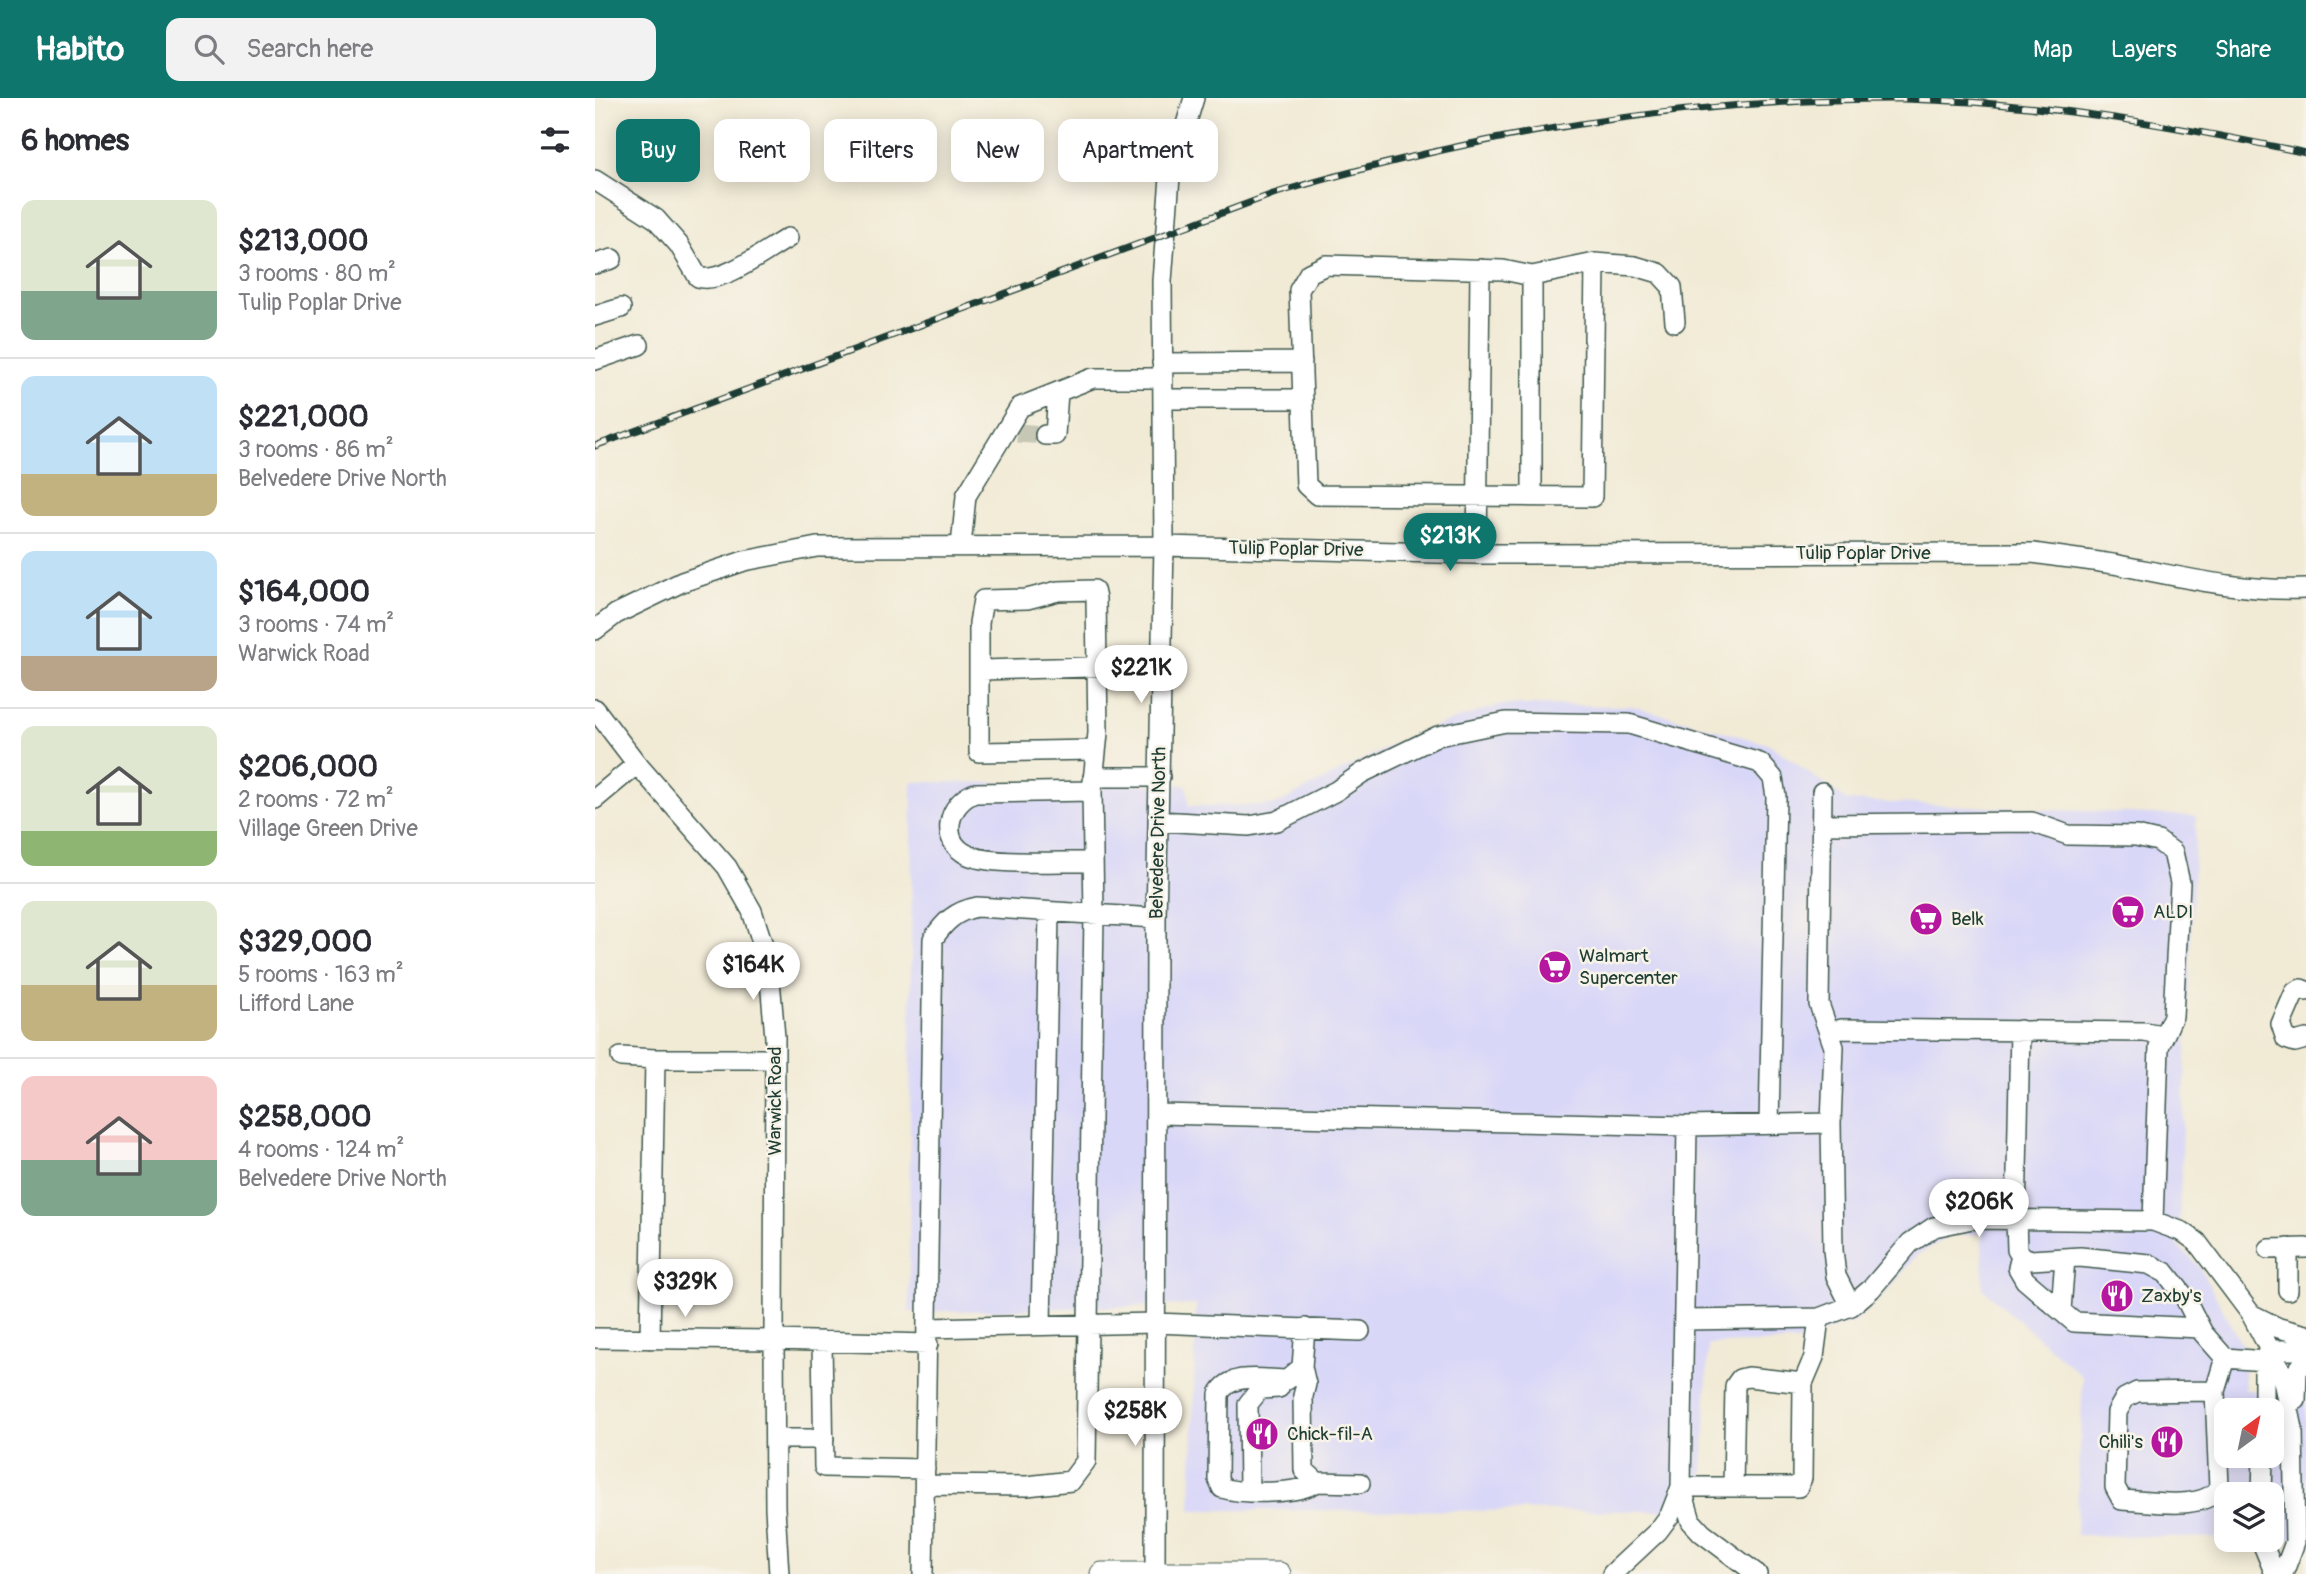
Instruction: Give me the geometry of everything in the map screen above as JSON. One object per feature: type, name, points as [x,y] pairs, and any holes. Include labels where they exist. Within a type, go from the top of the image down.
[{"type":"main road","points":[[1102,1574],[1279,1574]]},
{"type":"street","name":"Belvedere Drive North","points":[[1155,1574],[1158,1114],[1156,918],[1163,665],[1164,235],[1170,177],[1194,98]]},
{"type":"street","points":[[595,180],[656,219],[679,245],[698,277],[708,280],[723,275],[788,238]]},
{"type":"street","points":[[1595,263],[1592,497],[1317,495],[1306,485],[1299,290],[1309,273],[1326,265],[1503,270],[1532,276],[1595,263],[1635,266],[1659,273],[1672,287],[1675,322]]},
{"type":"street","points":[[1477,554],[1480,269]]},
{"type":"street","points":[[1532,276],[1532,496]]},
{"type":"street","points":[[595,316],[621,308]]},
{"type":"street","points":[[595,360],[639,345]]},
{"type":"street","points":[[961,546],[966,496],[1011,433],[1020,407],[1093,378],[1302,362]]},
{"type":"street","points":[[1045,435],[1055,435],[1058,392]]},
{"type":"street","points":[[1163,398],[1303,399]]},
{"type":"street","name":"Tulip Poplar Drive","points":[[595,630],[616,614],[682,582],[744,561],[817,547],[1164,547],[1477,554],[2033,553],[2112,564],[2215,585],[2270,591],[2306,589]]},
{"type":"street","points":[[822,1341],[824,1467],[1027,1486],[1071,1482],[1086,1461],[1094,914],[1092,784],[1098,733],[1094,590],[1058,591],[1027,599],[983,600],[979,623],[982,670],[979,752],[1094,750]]},
{"type":"street","points":[[982,670],[1163,665]]},
{"type":"street","name":"Warwick Road","points":[[595,709],[637,764],[727,867],[752,911],[769,969],[775,1059],[775,1508],[779,1574]]},
{"type":"street","points":[[1158,821],[1249,826],[1277,821],[1336,791],[1362,773],[1438,736],[1506,722],[1629,723],[1760,763],[1773,778],[1776,797],[1769,1124]]},
{"type":"street","points":[[595,799],[637,764]]},
{"type":"street","points":[[1093,862],[991,859],[968,855],[957,846],[950,825],[953,809],[961,798],[975,793],[1160,777]]},
{"type":"street","points":[[1822,792],[1819,1004],[1821,1018],[1834,1048],[1831,1123],[1833,1250],[1836,1276],[1851,1306]]},
{"type":"street","points":[[1822,824],[2032,822],[2069,835],[2136,836],[2158,841],[2173,852],[2180,883],[2173,1016],[2159,1047],[2153,1221]]},
{"type":"street","points":[[923,1574],[933,939],[944,923],[961,910],[977,907],[1156,918]]},
{"type":"street","points":[[1041,1325],[1049,912]]},
{"type":"street","points":[[2304,985],[2295,992],[2281,1024],[2283,1035],[2287,1039],[2295,1042],[2306,1039]]},
{"type":"street","points":[[1829,1032],[1842,1029],[2020,1030],[2144,1032],[2163,1035]]},
{"type":"street","points":[[2020,1030],[2017,1250],[2021,1256],[2031,1260],[2065,1258],[2149,1264],[2166,1273],[2181,1293],[2200,1328],[2225,1358]]},
{"type":"street","points":[[621,1057],[775,1059]]},
{"type":"street","points":[[650,1339],[655,1059]]},
{"type":"street","points":[[1158,1114],[1687,1125],[1831,1123]]},
{"type":"street","points":[[1687,1125],[1681,1487],[1691,1521],[1702,1533],[1757,1574]]},
{"type":"street","points":[[1684,1320],[1819,1318],[1851,1306],[1871,1289],[1910,1243],[1934,1227],[1972,1219],[2153,1221],[2183,1232],[2197,1242],[2251,1314],[2267,1355],[2281,1371],[2293,1429]]},
{"type":"street","points":[[2287,1248],[2288,1290]]},
{"type":"street","points":[[2021,1256],[2018,1268],[2025,1280],[2074,1322],[2200,1328]]},
{"type":"street","points":[[2061,1310],[2065,1258]]},
{"type":"street","points":[[2162,1327],[2181,1293]]},
{"type":"street","points":[[2251,1314],[2279,1328],[2306,1335]]},
{"type":"street","points":[[1681,1487],[1798,1487],[1802,1478],[1803,1383],[1814,1357],[1819,1318]]},
{"type":"street","points":[[595,1338],[822,1341],[928,1336],[1041,1325],[1155,1323],[1360,1331]]},
{"type":"street","points":[[1305,1328],[1295,1373],[1303,1396],[1304,1470],[1317,1482]]},
{"type":"street","points":[[2225,1358],[2306,1350]]},
{"type":"street","points":[[2265,1398],[2267,1355]]},
{"type":"street","points":[[2215,1391],[2137,1392],[2125,1398],[2116,1412],[2115,1487],[2122,1500],[2201,1502],[2214,1496],[2219,1487],[2215,1391],[2225,1358]]},
{"type":"street","points":[[2283,1574],[2295,1542],[2293,1429],[2297,1371],[2306,1360]]},
{"type":"street","points":[[1295,1373],[1234,1379],[1224,1384],[1219,1394],[1218,1479],[1221,1488],[1249,1491],[1289,1490],[1307,1489],[1317,1482],[1360,1483]]},
{"type":"street","points":[[1733,1487],[1735,1386],[1740,1379],[1748,1377],[1803,1383]]},
{"type":"street","points":[[1249,1491],[1248,1404],[1260,1389],[1281,1388],[1292,1394],[1295,1401],[1295,1474],[1289,1490]]},
{"type":"street","points":[[776,1439],[824,1439]]},
{"type":"street","points":[[1612,1574],[1658,1531],[1669,1515],[1681,1487]]},
{"type":"street","points":[[2266,1552],[2275,1574]]},
{"type":"shaded area","points":[[1499,705],[1632,706],[1771,745],[1847,801],[2196,816],[2178,1246],[2199,1266],[2243,1347],[2245,1390],[2306,1395],[2306,1539],[2284,1539],[2284,1482],[2214,1482],[2214,1538],[2076,1535],[2083,1377],[1983,1289],[1982,1234],[1950,1236],[1917,1255],[1890,1288],[1856,1321],[1797,1342],[1708,1344],[1702,1511],[1191,1510],[1196,1305],[909,1312],[912,782],[1187,785],[1189,806],[1275,805],[1416,733]]},
{"type":"tunnel","points":[[1017,433],[1045,435]]},
{"type":"railway","points":[[595,446],[1273,194],[1428,153],[1584,123],[1743,105],[1823,100],[1954,101],[2106,117],[2306,153]]},
{"type":"place","name":"ALDI","points":[[2128,912]]},
{"type":"place","name":"Belk","points":[[1926,919]]},
{"type":"place","name":"Walmart Supercenter","points":[[1555,967]]},
{"type":"place","name":"Zaxby's","points":[[2117,1296]]},
{"type":"place","name":"Chick-fil-A","points":[[1262,1434]]},
{"type":"place","name":"Chili's","points":[[2167,1442]]}]
